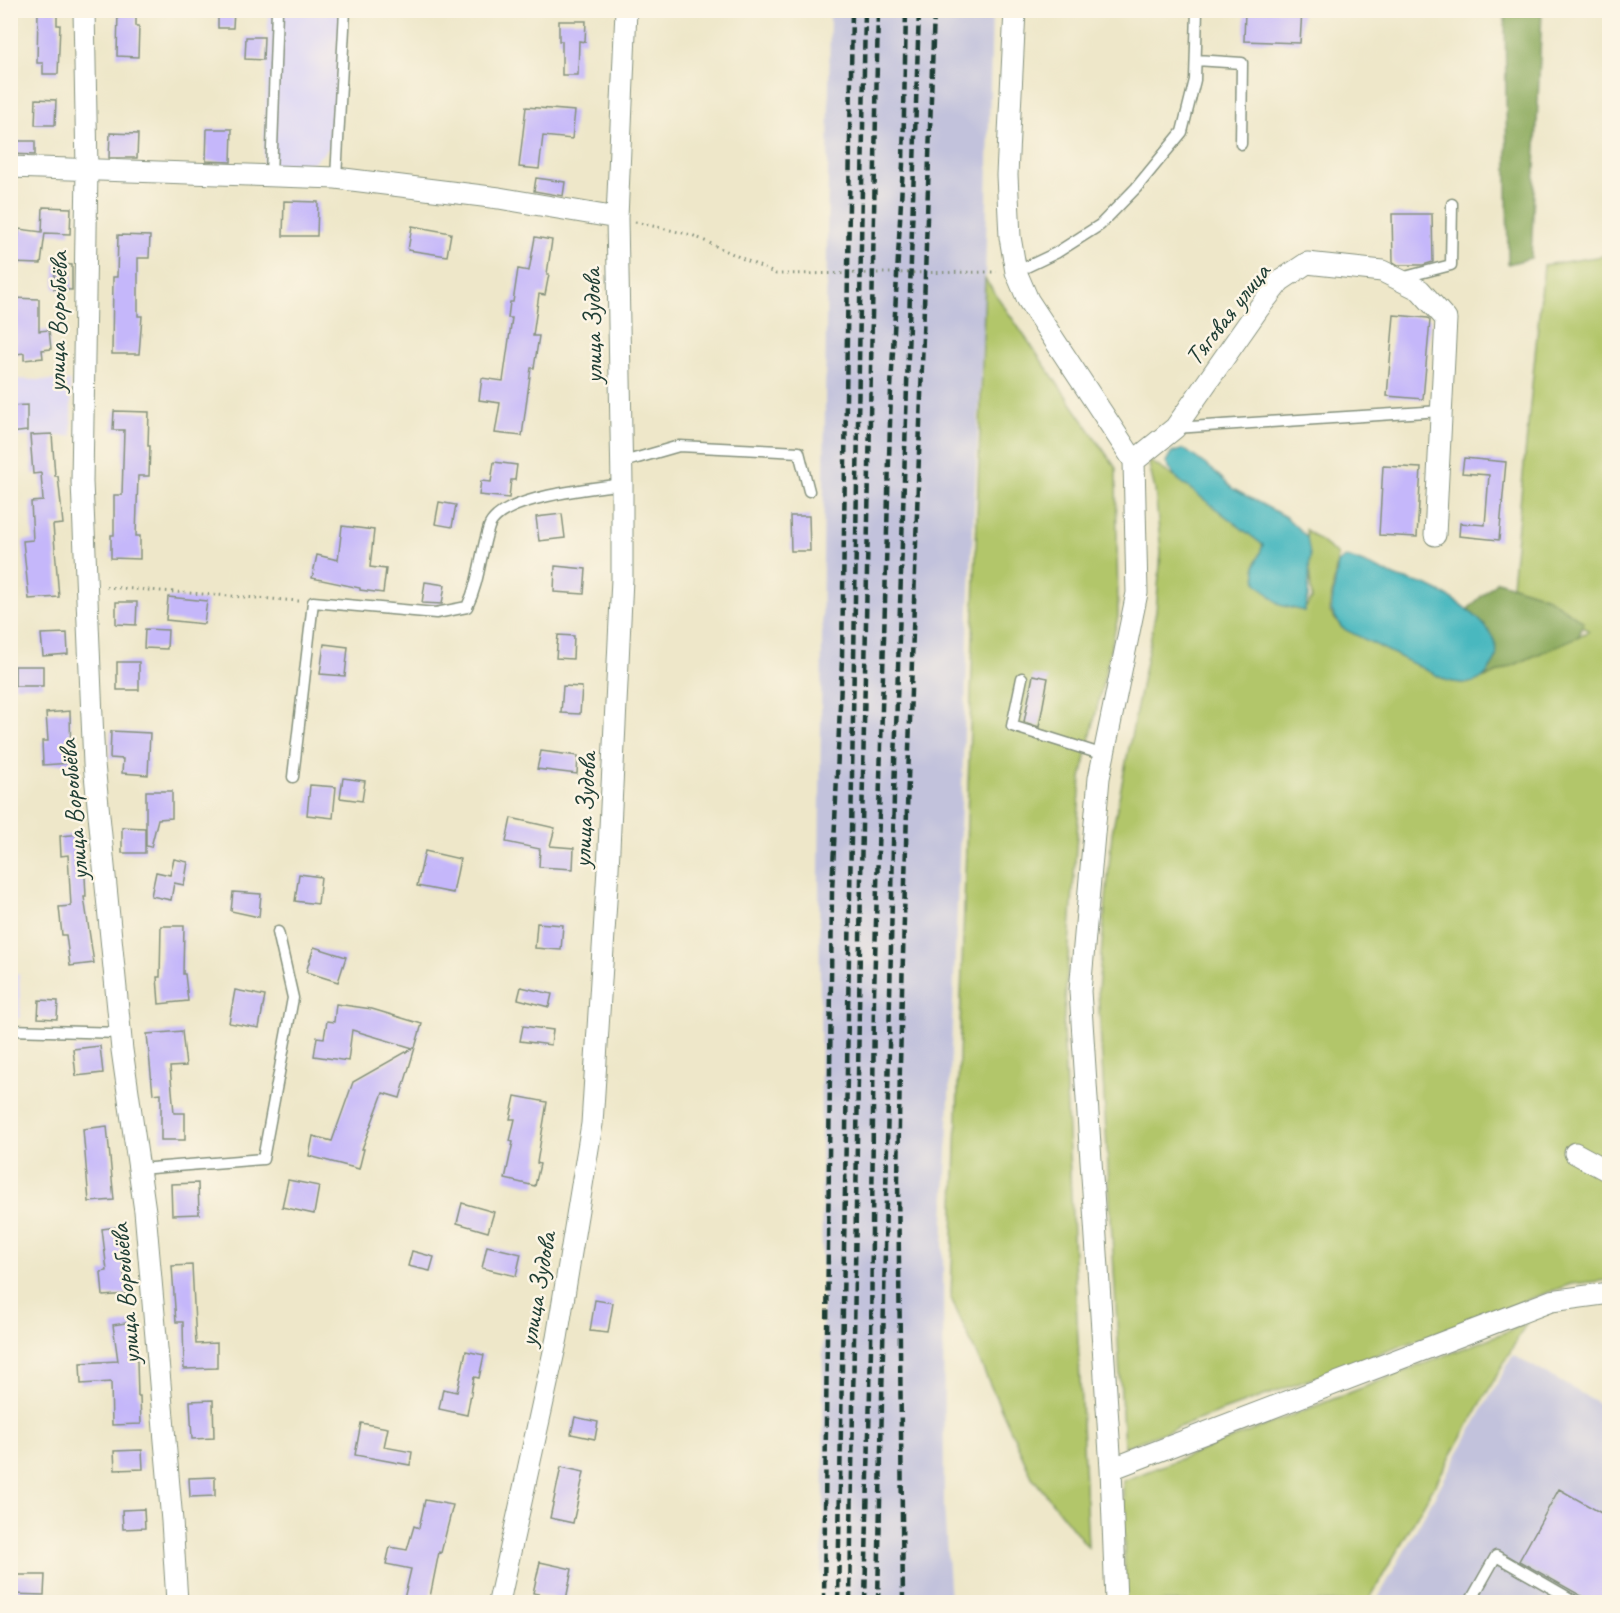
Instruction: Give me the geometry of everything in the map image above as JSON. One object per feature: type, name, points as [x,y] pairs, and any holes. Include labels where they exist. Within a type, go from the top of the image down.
[{"type":"street","name":"улица Воробьёва","points":[[84,10],[87,169],[82,482],[94,764],[120,1034],[145,1211],[177,1602]]},
{"type":"street","name":"улица Зудова","points":[[499,1602],[557,1338],[592,1124],[608,869],[621,603],[622,484],[617,218],[626,10]]},
{"type":"street","points":[[1015,10],[1007,175],[1010,237],[1016,272],[1028,300],[1134,461],[1137,593],[1099,778],[1080,991],[1111,1469],[1116,1602]]},
{"type":"street","points":[[10,167],[336,178],[499,198],[617,218]]},
{"type":"street","name":"Тяговая улица","points":[[1134,461],[1175,428],[1280,281],[1307,263],[1382,271],[1420,290],[1446,319],[1435,535]]},
{"type":"street","points":[[1575,1153],[1610,1172]]},
{"type":"street","points":[[1111,1469],[1551,1301],[1610,1293]]},
{"type":"lane","points":[[271,176],[277,10]]},
{"type":"lane","points":[[336,178],[345,10]]},
{"type":"lane","points":[[1016,272],[1056,253],[1100,225],[1136,188],[1182,132],[1195,80],[1197,10]]},
{"type":"lane","points":[[1196,60],[1242,63],[1241,144]]},
{"type":"lane","points":[[1398,279],[1451,265],[1452,204]]},
{"type":"lane","points":[[1175,428],[1442,411]]},
{"type":"lane","points":[[620,463],[679,446],[799,452],[809,491]]},
{"type":"lane","points":[[293,777],[313,602],[436,613],[468,607],[476,588],[490,524],[502,511],[524,501],[622,484]]},
{"type":"lane","points":[[1022,678],[1012,726],[1104,755]]},
{"type":"lane","points":[[139,1169],[263,1159],[293,998],[278,932]]},
{"type":"lane","points":[[10,1030],[120,1034]]},
{"type":"lane","points":[[1470,1602],[1496,1556],[1576,1602]]},
{"type":"path","points":[[617,218],[692,235],[776,274],[1016,272]]},
{"type":"path","points":[[86,586],[313,602]]},
{"type":"shaded area","points":[[268,11],[341,11],[333,144],[314,162],[263,169]]},
{"type":"shaded area","points":[[830,11],[992,11],[985,279],[943,1246],[944,1507],[950,1602],[820,1602],[824,1509],[819,875]]},
{"type":"shaded area","points":[[11,379],[70,381],[72,436],[11,437]]},
{"type":"shaded area","points":[[11,973],[19,974],[21,1018],[11,1018]]},
{"type":"shaded area","points":[[1513,1355],[1609,1409],[1609,1602],[1376,1602]]},
{"type":"green space","points":[[1505,11],[1542,11],[1531,258],[1508,264]]},
{"type":"green space","points":[[1609,255],[1609,1280],[1571,1284],[1124,1447],[1098,990],[1112,833],[1156,611],[1161,553],[1155,490],[1148,460],[1175,477],[1263,545],[1255,566],[1303,611],[1312,599],[1306,530],[1338,555],[1329,611],[1342,628],[1448,681],[1467,684],[1579,636],[1589,631],[1512,585],[1544,265]]},
{"type":"green space","points":[[985,279],[1116,468],[1118,617],[1081,778],[1063,1029],[1088,1547],[1032,1477],[951,1298]]},
{"type":"green space","points":[[1497,581],[1545,596],[1584,622],[1579,636],[1485,678],[1496,659],[1486,627],[1468,609]]},
{"type":"green space","points":[[1526,1324],[1368,1602],[1125,1602],[1123,1481]]},
{"type":"water","points":[[1184,449],[1214,471],[1233,489],[1286,517],[1307,537],[1310,555],[1308,598],[1304,611],[1280,605],[1257,583],[1255,566],[1263,545],[1175,477],[1166,462],[1171,453]]},
{"type":"water","points":[[1347,557],[1399,578],[1426,585],[1473,614],[1491,635],[1496,646],[1495,660],[1485,675],[1471,683],[1448,681],[1342,628],[1331,610],[1338,563]]},
{"type":"building","points":[[38,10],[57,10],[57,25],[60,25],[58,74],[43,74],[43,63],[37,63]]},
{"type":"building","points":[[118,10],[136,10],[136,26],[139,26],[138,57],[117,56]]},
{"type":"building","points":[[218,10],[234,10],[233,28],[218,28]]},
{"type":"building","points":[[1245,10],[1302,10],[1300,43],[1244,41]]},
{"type":"building","points":[[559,21],[586,21],[585,42],[579,41],[578,75],[562,75],[562,41],[559,41]]},
{"type":"building","points":[[246,37],[264,37],[263,60],[245,59]]},
{"type":"building","points":[[36,99],[56,100],[55,125],[35,125]]},
{"type":"building","points":[[526,107],[575,111],[572,139],[543,136],[539,169],[519,167]]},
{"type":"building","points":[[207,129],[232,129],[231,162],[206,161]]},
{"type":"building","points":[[110,133],[138,134],[137,158],[109,158]]},
{"type":"building","points":[[10,141],[35,141],[35,155],[10,154]]},
{"type":"building","points":[[536,178],[565,182],[563,196],[534,191]]},
{"type":"building","points":[[284,201],[318,202],[317,236],[283,236]]},
{"type":"building","points":[[43,207],[71,208],[70,234],[45,233],[41,264],[10,263],[10,242],[18,243],[19,229],[42,232]]},
{"type":"building","points":[[1392,214],[1432,214],[1433,262],[1423,265],[1398,265],[1393,262]]},
{"type":"building","points":[[412,226],[451,233],[447,256],[408,250]]},
{"type":"building","points":[[118,235],[150,236],[149,258],[138,258],[138,316],[142,316],[139,354],[112,354],[113,277],[117,277]]},
{"type":"building","points":[[535,237],[552,240],[545,295],[539,294],[533,336],[539,336],[534,368],[531,368],[522,436],[495,433],[500,403],[479,400],[482,378],[503,381],[512,318],[508,318],[510,302],[513,302],[518,269],[529,271]]},
{"type":"building","points":[[55,264],[72,265],[72,290],[54,289]]},
{"type":"building","points":[[11,298],[39,299],[39,331],[49,330],[51,349],[42,350],[43,358],[24,360],[24,353],[16,354],[13,326],[11,326]]},
{"type":"building","points":[[1394,315],[1430,320],[1423,399],[1387,396]]},
{"type":"building","points":[[27,405],[27,431],[10,433],[10,406]]},
{"type":"building","points":[[114,411],[149,412],[149,476],[138,476],[136,536],[140,536],[140,559],[111,558],[111,535],[114,535],[114,495],[122,495],[124,430],[113,430]]},
{"type":"building","points":[[52,434],[55,476],[58,476],[63,524],[53,525],[59,597],[29,599],[23,541],[33,540],[31,502],[43,501],[41,473],[33,474],[30,435]]},
{"type":"building","points":[[1464,458],[1506,462],[1499,540],[1459,536],[1460,523],[1485,525],[1489,475],[1462,473]]},
{"type":"building","points":[[494,462],[517,465],[515,480],[511,480],[509,498],[479,495],[481,481],[491,482]]},
{"type":"building","points":[[1383,466],[1421,468],[1417,537],[1379,535]]},
{"type":"building","points":[[439,502],[456,505],[452,527],[435,524]]},
{"type":"building","points":[[562,514],[565,538],[539,541],[536,517]]},
{"type":"building","points":[[790,516],[809,516],[810,551],[791,551]]},
{"type":"building","points":[[342,526],[374,530],[370,567],[386,569],[383,593],[360,590],[360,588],[312,578],[317,555],[338,560]]},
{"type":"building","points":[[555,566],[586,569],[584,594],[554,592]]},
{"type":"building","points":[[425,582],[445,585],[442,604],[422,603]]},
{"type":"building","points":[[168,597],[207,601],[204,624],[166,620]]},
{"type":"building","points":[[116,602],[137,602],[136,625],[116,624]]},
{"type":"building","points":[[145,629],[168,630],[167,649],[144,648]]},
{"type":"building","points":[[67,633],[68,654],[43,656],[41,634]]},
{"type":"building","points":[[558,635],[574,636],[573,659],[556,658]]},
{"type":"building","points":[[324,644],[348,647],[345,676],[320,674]]},
{"type":"building","points":[[117,662],[139,662],[139,690],[117,690]]},
{"type":"building","points":[[15,666],[43,666],[43,686],[15,686]]},
{"type":"building","points":[[1033,675],[1048,678],[1039,727],[1024,722]]},
{"type":"building","points":[[563,686],[582,687],[580,714],[561,713]]},
{"type":"building","points":[[70,711],[71,763],[43,765],[42,741],[48,741],[46,713]]},
{"type":"building","points":[[111,731],[150,733],[148,775],[122,773],[123,759],[110,758]]},
{"type":"building","points":[[541,751],[578,756],[577,774],[537,769]]},
{"type":"building","points":[[343,778],[365,781],[362,801],[340,798]]},
{"type":"building","points":[[310,785],[336,787],[333,818],[307,815]]},
{"type":"building","points":[[146,791],[172,791],[172,818],[158,819],[151,847],[146,846]]},
{"type":"building","points":[[511,818],[555,828],[550,846],[574,848],[573,869],[539,867],[540,849],[506,842]]},
{"type":"building","points":[[122,827],[145,828],[145,853],[122,853]]},
{"type":"building","points":[[83,834],[86,897],[84,897],[94,963],[70,966],[66,935],[62,935],[59,907],[71,906],[68,855],[61,856],[60,836]]},
{"type":"building","points":[[425,851],[460,859],[453,893],[417,886]]},
{"type":"building","points":[[174,859],[188,862],[184,885],[174,883],[171,900],[151,896],[156,872],[170,875]]},
{"type":"building","points":[[299,874],[321,877],[318,904],[295,901]]},
{"type":"building","points":[[233,892],[261,894],[259,917],[231,911]]},
{"type":"building","points":[[537,923],[563,925],[561,950],[535,948]]},
{"type":"building","points":[[161,926],[184,926],[183,974],[185,974],[188,1001],[159,1004],[157,977],[160,977]]},
{"type":"building","points":[[314,947],[346,957],[338,982],[306,972]]},
{"type":"building","points":[[521,987],[552,994],[549,1007],[518,999]]},
{"type":"building","points":[[235,990],[265,996],[259,1028],[229,1023]]},
{"type":"building","points":[[39,1000],[58,1001],[57,1019],[38,1018]]},
{"type":"building","points":[[336,1004],[372,1009],[422,1024],[400,1098],[383,1093],[362,1149],[364,1149],[359,1169],[309,1156],[313,1136],[332,1141],[353,1082],[413,1048],[352,1030],[348,1061],[314,1056],[317,1037],[324,1038],[327,1021],[334,1022]]},
{"type":"building","points":[[523,1026],[553,1030],[551,1045],[520,1041]]},
{"type":"building","points":[[182,1031],[186,1066],[170,1067],[174,1113],[185,1113],[185,1140],[161,1140],[161,1093],[153,1094],[147,1034]]},
{"type":"building","points":[[100,1046],[103,1073],[76,1076],[73,1049]]},
{"type":"building","points":[[515,1096],[547,1102],[537,1163],[540,1164],[535,1186],[505,1179],[513,1142],[510,1141],[515,1119],[510,1119]]},
{"type":"building","points":[[107,1126],[114,1200],[89,1202],[83,1129]]},
{"type":"building","points":[[288,1180],[319,1186],[314,1214],[282,1207]]},
{"type":"building","points":[[198,1183],[199,1214],[172,1215],[171,1184]]},
{"type":"building","points":[[462,1203],[494,1212],[488,1232],[457,1223]]},
{"type":"building","points":[[117,1227],[127,1294],[103,1296],[101,1272],[107,1271],[102,1229]]},
{"type":"building","points":[[487,1246],[521,1254],[516,1276],[482,1268]]},
{"type":"building","points":[[412,1251],[434,1257],[430,1271],[408,1266]]},
{"type":"building","points":[[192,1265],[196,1344],[217,1343],[217,1368],[184,1369],[183,1322],[176,1322],[172,1266]]},
{"type":"building","points":[[595,1300],[613,1303],[608,1333],[590,1331]]},
{"type":"building","points":[[132,1322],[141,1424],[112,1425],[111,1382],[81,1384],[80,1363],[118,1361],[113,1325]]},
{"type":"building","points":[[466,1351],[484,1355],[479,1378],[474,1377],[467,1415],[439,1409],[443,1389],[457,1392]]},
{"type":"building","points":[[213,1400],[214,1438],[192,1439],[190,1401]]},
{"type":"building","points":[[575,1417],[598,1422],[595,1439],[571,1434]]},
{"type":"building","points":[[361,1423],[388,1428],[384,1447],[412,1452],[410,1465],[355,1455]]},
{"type":"building","points":[[142,1450],[143,1469],[115,1470],[114,1451]]},
{"type":"building","points":[[561,1467],[584,1472],[573,1523],[550,1518]]},
{"type":"building","points":[[215,1477],[215,1496],[190,1497],[189,1478]]},
{"type":"building","points":[[1559,1489],[1610,1518],[1610,1602],[1592,1602],[1519,1561]]},
{"type":"building","points":[[425,1500],[453,1505],[441,1553],[439,1552],[429,1602],[420,1602],[404,1599],[411,1569],[386,1564],[390,1547],[407,1550],[414,1526],[419,1528]]},
{"type":"building","points":[[144,1509],[145,1528],[123,1529],[122,1510]]},
{"type":"building","points":[[540,1562],[572,1569],[566,1600],[533,1593]]},
{"type":"building","points":[[10,1575],[45,1575],[44,1595],[10,1594]]},
{"type":"railway","points":[[824,1602],[832,892],[842,659],[852,10]]},
{"type":"railway","points":[[838,1602],[865,10]]},
{"type":"railway","points":[[850,1602],[878,10]]},
{"type":"railway","points":[[865,1602],[871,1348],[874,994],[891,388],[903,164],[906,10]]},
{"type":"railway","points":[[878,1602],[894,794],[919,10]]},
{"type":"railway","points":[[903,1602],[898,1180],[900,1064],[934,10]]}]
